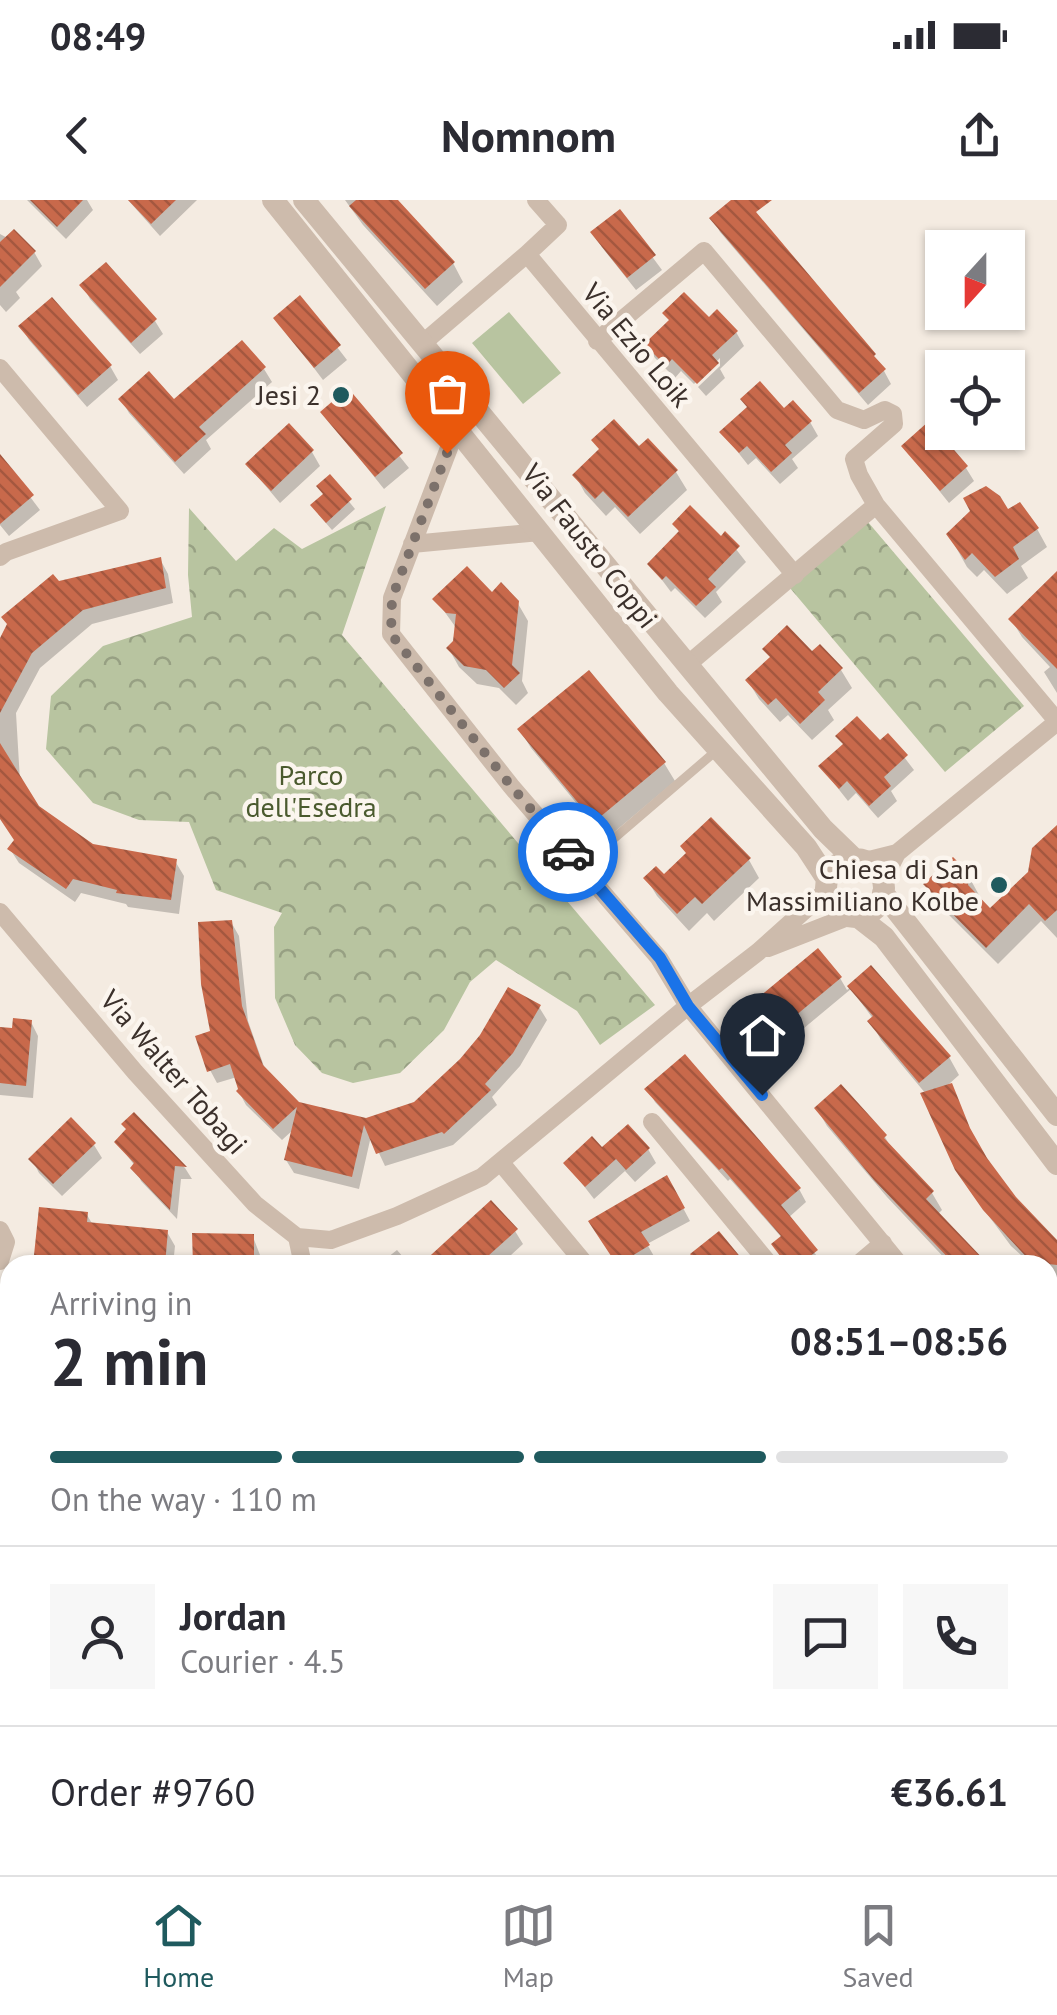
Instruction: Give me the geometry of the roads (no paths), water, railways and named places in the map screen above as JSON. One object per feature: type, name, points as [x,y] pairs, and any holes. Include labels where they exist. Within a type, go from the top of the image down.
[{"type":"street","name":"Via Fausto Coppi","points":[[273,200],[668,693],[806,846],[827,885],[834,908],[854,916],[884,937],[1057,1164]]},
{"type":"street","name":"Via Fausto Coppi","points":[[304,200],[824,829],[879,872],[883,887],[1057,1115]]},
{"type":"street","points":[[423,343],[558,225],[536,200]]},
{"type":"street","points":[[597,341],[704,251],[837,410],[864,420],[885,410],[893,414],[894,424],[854,459],[860,476],[876,505],[1057,721],[897,853],[874,909],[758,952]]},
{"type":"street","name":"Via Ezio Loik","points":[[528,254],[795,575]]},
{"type":"street","points":[[0,368],[120,511],[0,557]]},
{"type":"street","points":[[457,427],[392,598],[391,634],[511,786],[660,958],[688,1006],[892,1255]]},
{"type":"street","points":[[687,665],[876,505]]},
{"type":"street","points":[[412,544],[540,532]]},
{"type":"street","points":[[301,1255],[297,1237],[332,1240],[482,1178],[758,952],[827,885],[838,865],[897,853]]},
{"type":"street","name":"Via Walter Tobagi","points":[[0,912],[135,1072],[255,1204],[297,1237]]},
{"type":"street","points":[[652,1122],[762,1255]]},
{"type":"street","points":[[502,1164],[578,1255]]},
{"type":"street","points":[[0,1230],[6,1242],[2,1255]]},
{"type":"street","points":[[869,1255],[883,1243]]},
{"type":"lane","points":[[610,841],[718,749]]},
{"type":"place","name":"Jesi 2","points":[[341,395]]},
{"type":"place","name":"Chiesa di San Massimiliano Kolbe","points":[[999,885]]},
{"type":"park label","name":"Parco dell'Esedra","points":[[311,791]]}]
